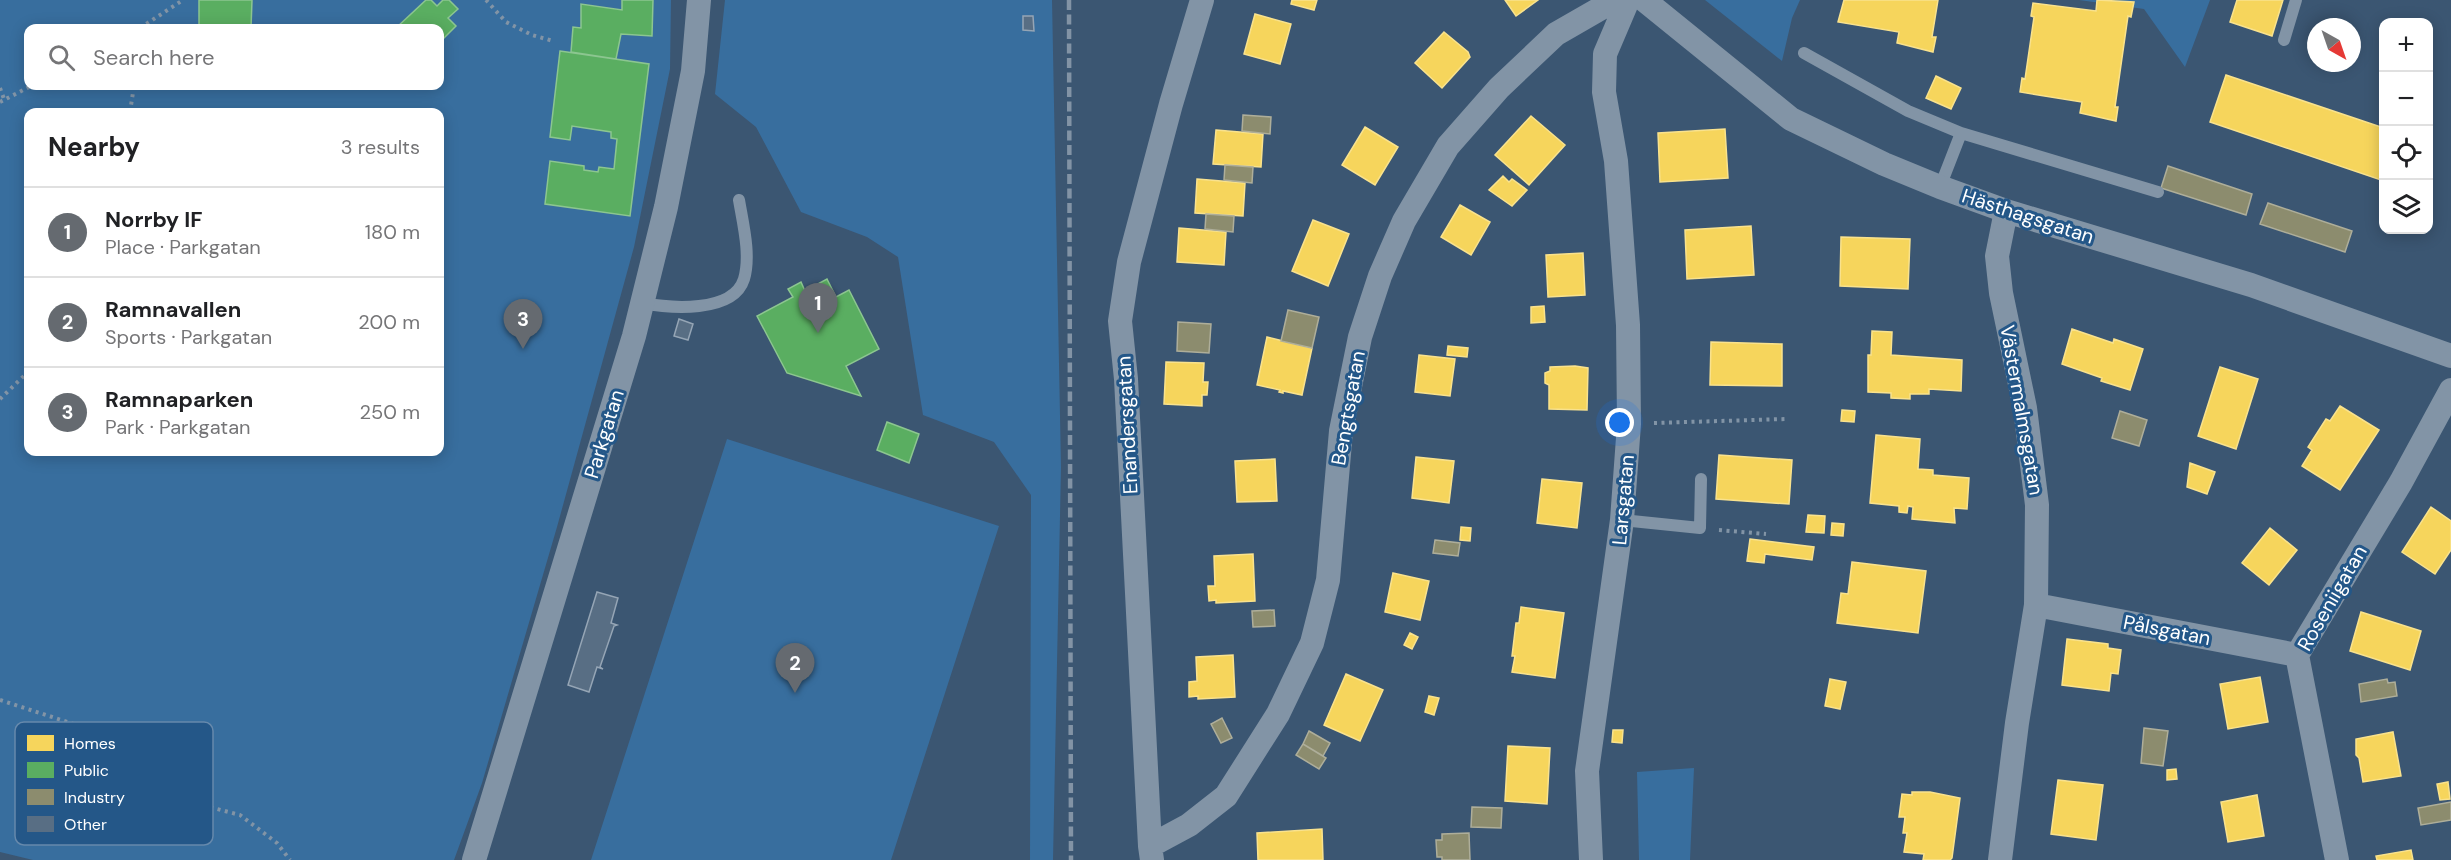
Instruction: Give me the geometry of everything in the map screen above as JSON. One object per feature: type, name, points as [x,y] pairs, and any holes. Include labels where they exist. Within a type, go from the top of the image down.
[{"type":"street","name":"Parkgatan","points":[[474,860],[642,303],[666,207],[693,71],[699,0]]},
{"type":"street","name":"Enandersgatan","points":[[1151,853],[1127,403],[1120,321],[1129,262],[1171,104],[1202,0]]},
{"type":"street","name":"Bengtsgatan","points":[[1151,853],[1226,796],[1278,714],[1312,643],[1328,580],[1341,431],[1360,337],[1380,276],[1404,221],[1448,146],[1499,88],[1556,34],[1615,0]]},
{"type":"street","name":"Larsgatan","points":[[1591,860],[1587,771],[1622,520],[1629,424],[1628,325],[1617,173],[1604,92],[1605,54],[1628,0]]},
{"type":"street","name":"Hästhagsgatan","points":[[1644,0],[1791,119],[1884,164],[2006,211],[2251,285],[2451,356]]},
{"type":"street","name":"Västermalmsgatan","points":[[2000,860],[2017,723],[2036,605],[2037,505],[2025,408],[2001,294],[1997,256],[2006,211]]},
{"type":"street","name":"Roseniigatan","points":[[2337,860],[2297,655],[2401,482],[2451,390]]},
{"type":"street","name":"Pålsgatan","points":[[2036,605],[2297,655]]},
{"type":"lane","points":[[2284,40],[2296,0]]},
{"type":"lane","points":[[1804,53],[1908,111],[1961,133],[2158,192]]},
{"type":"lane","points":[[1940,187],[1961,133]]},
{"type":"lane","points":[[642,303],[668,308],[692,307],[725,300],[737,291],[744,280],[746,261],[745,232],[739,200]]},
{"type":"lane","points":[[1622,520],[1700,528],[1701,479]]},
{"type":"path","points":[[146,24],[183,0]]},
{"type":"path","points":[[486,0],[506,22],[552,41]]},
{"type":"path","points":[[0,88],[2,100],[24,89]]},
{"type":"path","points":[[131,108],[133,90]]},
{"type":"path","points":[[0,399],[24,376]]},
{"type":"path","points":[[1629,424],[1786,419]]},
{"type":"path","points":[[1700,528],[1766,534]]},
{"type":"path","points":[[0,700],[67,722]]},
{"type":"path","points":[[213,808],[240,815],[276,843],[290,860]]},
{"type":"shaded area","points":[[0,0],[671,0],[670,69],[634,247],[557,527],[482,783],[454,860],[33,860],[0,852]]},
{"type":"shaded area","points":[[725,0],[1052,0],[1061,467],[1053,860],[1030,860],[1031,495],[994,442],[923,415],[898,257],[867,237],[801,212],[756,127],[715,94]]},
{"type":"shaded area","points":[[1705,0],[1800,0],[1792,18],[1782,61]]},
{"type":"shaded area","points":[[2079,0],[2210,0],[2185,67],[2144,9]]},
{"type":"shaded area","points":[[727,439],[999,526],[891,860],[591,860]]},
{"type":"shaded area","points":[[1694,768],[1690,860],[1639,860],[1637,772]]},
{"type":"building: Homes","points":[[1292,0],[1317,0],[1314,10],[1291,4]]},
{"type":"building: Homes","points":[[1505,0],[1538,0],[1516,16]]},
{"type":"building: Homes","points":[[1844,0],[1938,0],[1932,37],[1936,37],[1933,52],[1897,43],[1899,32],[1838,22]]},
{"type":"building: Homes","points":[[2097,0],[2134,2],[2131,17],[2128,16],[2115,107],[2118,107],[2116,121],[2080,113],[2082,102],[2020,92],[2022,78],[2025,79],[2034,17],[2031,16],[2033,3],[2096,11]]},
{"type":"building: Homes","points":[[2237,0],[2283,0],[2272,36],[2230,22]]},
{"type":"building: Homes","points":[[1255,14],[1291,24],[1280,64],[1244,54]]},
{"type":"building: Homes","points":[[1444,32],[1468,52],[1470,57],[1442,88],[1415,63]]},
{"type":"building: Homes","points":[[2226,75],[2379,126],[2379,179],[2210,122]]},
{"type":"building: Homes","points":[[1936,76],[1961,88],[1951,109],[1926,98]]},
{"type":"building: Homes","points":[[1531,116],[1565,145],[1529,185],[1495,155]]},
{"type":"building: Homes","points":[[1365,127],[1398,147],[1375,185],[1342,165]]},
{"type":"building: Homes","points":[[1725,129],[1728,178],[1660,182],[1658,133]]},
{"type":"building: Homes","points":[[1216,130],[1263,134],[1261,167],[1213,164]]},
{"type":"building: Homes","points":[[1503,176],[1509,182],[1512,179],[1527,190],[1512,206],[1489,190]]},
{"type":"building: Homes","points":[[1197,179],[1245,183],[1243,216],[1195,213]]},
{"type":"building: Homes","points":[[1460,205],[1490,222],[1471,255],[1441,237]]},
{"type":"building: Homes","points":[[1313,220],[1349,234],[1328,286],[1292,271]]},
{"type":"building: Homes","points":[[1751,226],[1754,275],[1687,279],[1685,230]]},
{"type":"building: Homes","points":[[1179,228],[1226,232],[1224,265],[1177,262]]},
{"type":"building: Homes","points":[[1841,237],[1910,239],[1908,289],[1840,286]]},
{"type":"building: Homes","points":[[1583,253],[1585,295],[1548,297],[1546,255]]},
{"type":"building: Homes","points":[[1544,306],[1545,322],[1531,323],[1531,307]]},
{"type":"building: Homes","points":[[2072,329],[2113,343],[2114,339],[2143,349],[2130,390],[2101,381],[2102,378],[2062,364]]},
{"type":"building: Homes","points":[[1872,331],[1892,332],[1891,355],[1962,360],[1961,391],[1929,389],[1929,394],[1910,394],[1910,399],[1891,398],[1891,393],[1868,392],[1868,355],[1871,355]]},
{"type":"building: Homes","points":[[1267,337],[1312,348],[1302,395],[1283,391],[1283,393],[1279,392],[1280,390],[1257,385]]},
{"type":"building: Homes","points":[[1711,342],[1782,344],[1782,386],[1710,385]]},
{"type":"building: Homes","points":[[1448,346],[1468,348],[1467,357],[1447,355]]},
{"type":"building: Homes","points":[[1419,355],[1455,359],[1450,396],[1415,392]]},
{"type":"building: Homes","points":[[1166,362],[1204,363],[1203,382],[1208,382],[1207,395],[1202,395],[1202,406],[1164,404]]},
{"type":"building: Homes","points":[[1550,367],[1588,368],[1587,410],[1549,409],[1549,385],[1545,383],[1545,373],[1550,371]]},
{"type":"building: Homes","points":[[2220,367],[2258,379],[2236,449],[2198,436]]},
{"type":"building: Homes","points":[[2340,406],[2379,430],[2340,490],[2302,466],[2312,450],[2308,447],[2326,419],[2330,421]]},
{"type":"building: Homes","points":[[1842,410],[1855,411],[1854,422],[1841,421]]},
{"type":"building: Homes","points":[[1876,435],[1920,439],[1918,469],[1933,470],[1933,475],[1969,478],[1967,509],[1954,508],[1955,523],[1912,519],[1913,507],[1908,506],[1907,513],[1899,512],[1899,506],[1870,503]]},
{"type":"building: Homes","points":[[1719,455],[1792,460],[1789,504],[1716,499]]},
{"type":"building: Homes","points":[[1416,457],[1454,461],[1449,503],[1412,498]]},
{"type":"building: Homes","points":[[1275,459],[1277,501],[1237,502],[1235,461]]},
{"type":"building: Homes","points":[[2190,463],[2215,472],[2207,494],[2187,487]]},
{"type":"building: Homes","points":[[1542,479],[1582,483],[1577,528],[1537,523]]},
{"type":"building: Homes","points":[[2431,507],[2451,521],[2451,550],[2435,574],[2402,552]]},
{"type":"building: Homes","points":[[1808,515],[1825,516],[1824,533],[1806,532]]},
{"type":"building: Homes","points":[[1832,523],[1844,524],[1843,536],[1831,535]]},
{"type":"building: Homes","points":[[1461,527],[1471,528],[1470,541],[1460,540]]},
{"type":"building: Homes","points":[[2270,528],[2297,550],[2269,585],[2242,563]]},
{"type":"building: Homes","points":[[1750,539],[1814,547],[1812,560],[1765,554],[1764,563],[1747,561]]},
{"type":"building: Homes","points":[[1253,554],[1255,601],[1216,603],[1216,600],[1209,601],[1208,586],[1215,586],[1214,556]]},
{"type":"building: Homes","points":[[1852,562],[1926,571],[1918,633],[1837,623],[1841,593],[1848,594]]},
{"type":"building: Homes","points":[[1393,573],[1429,581],[1420,620],[1385,612]]},
{"type":"building: Homes","points":[[1521,607],[1564,613],[1555,678],[1512,672],[1516,623],[1519,623]]},
{"type":"building: Homes","points":[[2361,612],[2421,631],[2410,670],[2350,651]]},
{"type":"building: Homes","points":[[1410,633],[1418,637],[1412,649],[1404,645]]},
{"type":"building: Homes","points":[[2067,639],[2108,644],[2108,648],[2121,650],[2118,674],[2111,673],[2109,691],[2062,685]]},
{"type":"building: Homes","points":[[1233,655],[1235,697],[1198,699],[1198,696],[1189,697],[1189,682],[1197,681],[1196,657]]},
{"type":"building: Homes","points":[[1346,674],[1383,690],[1360,741],[1324,725]]},
{"type":"building: Homes","points":[[2260,677],[2268,722],[2228,729],[2220,684]]},
{"type":"building: Homes","points":[[1830,679],[1846,682],[1840,709],[1825,706]]},
{"type":"building: Homes","points":[[1429,696],[1439,698],[1434,715],[1425,712]]},
{"type":"building: Homes","points":[[1613,730],[1623,730],[1622,743],[1612,742]]},
{"type":"building: Homes","points":[[2393,732],[2401,776],[2363,782],[2359,758],[2356,755],[2356,739]]},
{"type":"building: Homes","points":[[1508,746],[1550,748],[1547,804],[1505,801]]},
{"type":"building: Homes","points":[[2176,769],[2177,779],[2167,780],[2167,770]]},
{"type":"building: Homes","points":[[2058,780],[2103,785],[2096,840],[2051,834]]},
{"type":"building: Homes","points":[[2448,782],[2450,799],[2440,800],[2437,784]]},
{"type":"building: Homes","points":[[1912,792],[1930,792],[1960,798],[1950,860],[1923,860],[1924,854],[1904,852],[1907,833],[1903,833],[1905,817],[1899,817],[1902,794],[1912,795]]},
{"type":"building: Homes","points":[[2257,795],[2264,836],[2228,842],[2221,802]]},
{"type":"building: Homes","points":[[1322,829],[1323,860],[1258,860],[1257,833]]},
{"type":"building: Homes","points":[[2411,850],[2413,860],[2377,860],[2376,856]]},
{"type":"building: Public","points":[[199,0],[252,0],[251,24],[199,24]]},
{"type":"building: Public","points":[[426,0],[431,0],[437,6],[443,0],[449,0],[458,9],[448,18],[456,26],[444,38],[444,24],[400,24]]},
{"type":"building: Public","points":[[622,0],[653,0],[652,36],[621,34],[616,59],[571,52],[573,27],[581,28],[581,4],[622,10]]},
{"type":"building: Public","points":[[560,51],[649,64],[630,216],[545,204],[550,161],[584,166],[584,170],[598,172],[599,167],[614,169],[617,139],[611,138],[611,132],[572,126],[570,140],[550,137]]},
{"type":"building: Public","points":[[827,279],[836,297],[849,290],[879,349],[846,366],[861,396],[787,373],[757,316],[793,297],[788,289],[801,282],[805,291]]},
{"type":"building: Public","points":[[887,422],[919,434],[909,463],[877,450]]},
{"type":"building: Industry","points":[[1243,115],[1271,117],[1270,134],[1242,131]]},
{"type":"building: Industry","points":[[1225,165],[1253,167],[1252,183],[1224,180]]},
{"type":"building: Industry","points":[[2168,166],[2252,194],[2246,215],[2161,188]]},
{"type":"building: Industry","points":[[2268,203],[2352,231],[2345,252],[2260,224]]},
{"type":"building: Industry","points":[[1206,214],[1234,216],[1233,232],[1205,229]]},
{"type":"building: Industry","points":[[1288,310],[1319,317],[1312,348],[1281,341]]},
{"type":"building: Industry","points":[[1178,322],[1211,324],[1209,353],[1177,351]]},
{"type":"building: Industry","points":[[2120,411],[2147,420],[2139,446],[2112,438]]},
{"type":"building: Industry","points":[[1435,540],[1460,543],[1458,556],[1433,553]]},
{"type":"building: Industry","points":[[1274,610],[1275,626],[1253,627],[1252,611]]},
{"type":"building: Industry","points":[[2387,679],[2388,683],[2395,682],[2397,696],[2361,702],[2359,684]]},
{"type":"building: Industry","points":[[1222,718],[1232,738],[1221,743],[1211,724]]},
{"type":"building: Industry","points":[[2144,728],[2168,731],[2163,766],[2141,763]]},
{"type":"building: Industry","points":[[1309,731],[1330,743],[1323,756],[1303,744]]},
{"type":"building: Industry","points":[[1303,744],[1326,758],[1319,769],[1296,755]]},
{"type":"building: Industry","points":[[2451,802],[2451,820],[2421,825],[2418,808]]},
{"type":"building: Industry","points":[[1472,807],[1502,808],[1501,828],[1471,827]]},
{"type":"building: Industry","points":[[1469,833],[1470,860],[1442,860],[1442,857],[1437,857],[1436,840],[1442,840],[1442,834]]},
{"type":"building: Other","points":[[1023,16],[1033,16],[1034,31],[1023,30]]},
{"type":"building: Other","points":[[679,319],[693,324],[688,340],[674,336]]},
{"type":"building: Other","points":[[597,592],[618,598],[611,623],[617,625],[614,626],[600,667],[603,669],[597,667],[589,692],[568,685]]},
{"type":"railway","points":[[1069,0],[1071,860]]},
{"type":"place","name":"Norrby IF","points":[[818,333]]},
{"type":"place","name":"Ramnaparken","points":[[523,349]]},
{"type":"place","name":"Ramnavallen","points":[[795,693]]}]
